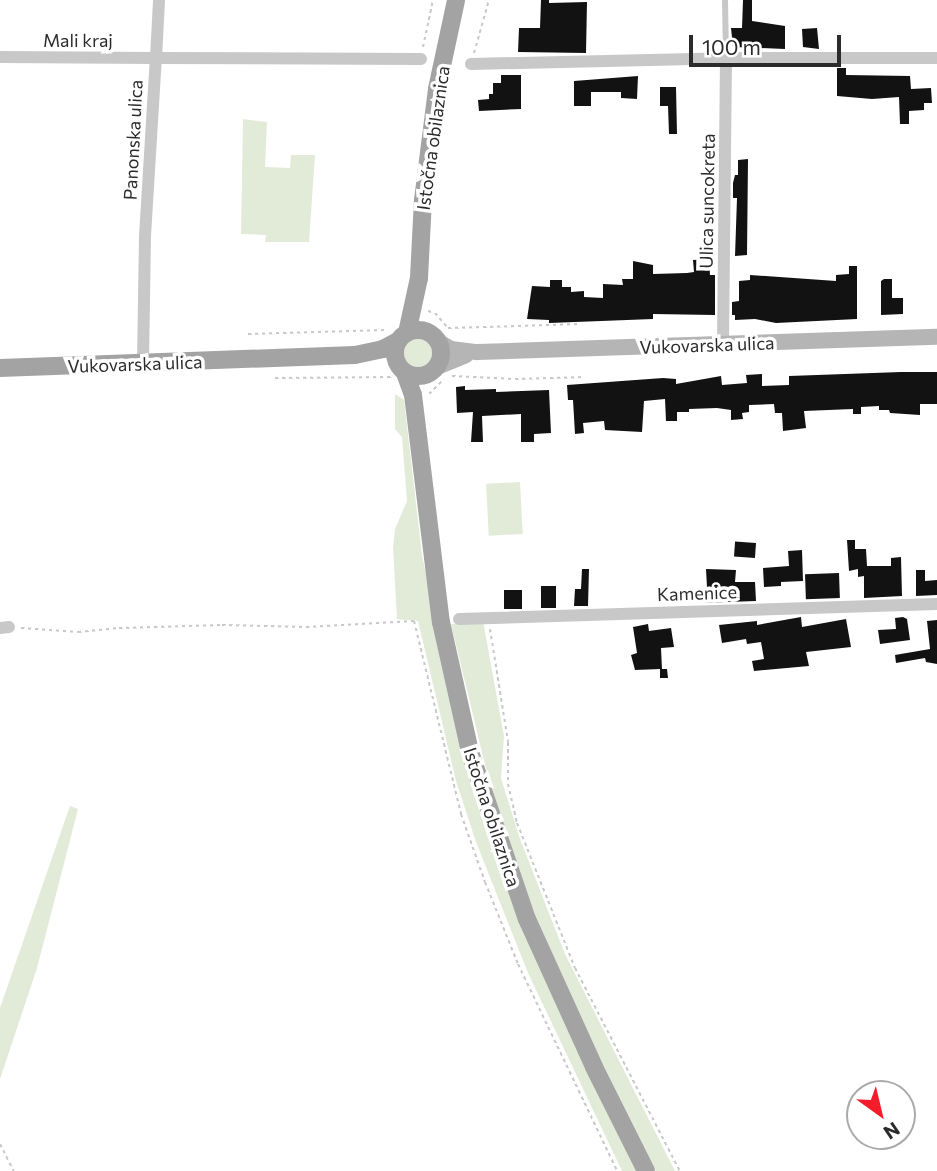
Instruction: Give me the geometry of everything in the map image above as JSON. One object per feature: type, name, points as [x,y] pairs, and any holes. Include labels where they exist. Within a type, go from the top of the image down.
[{"type":"main road","name":"Istočna obilaznica","points":[[402,337],[419,278],[432,127],[456,0]]},
{"type":"main road","name":"Istočna obilaznica","points":[[419,278],[425,322],[435,338]]},
{"type":"main road","points":[[420,330],[435,338],[441,354],[433,370],[417,377],[399,372],[394,353],[402,337],[420,330]]},
{"type":"main road","name":"Vukovarska ulica","points":[[0,368],[355,355],[383,349],[402,337]]},
{"type":"main road","name":"Vukovarska ulica","points":[[435,338],[451,349],[477,352],[937,337]]},
{"type":"main road","name":"Vukovarska ulica","points":[[433,370],[450,359],[477,352]]},
{"type":"main road","name":"Vukovarska ulica","points":[[355,355],[399,372]]},
{"type":"main road","name":"Istočna obilaznica","points":[[419,439],[423,395],[433,370]]},
{"type":"main road","name":"Istočna obilaznica","points":[[399,372],[412,389],[427,531],[441,622],[470,752],[527,919],[594,1067],[646,1171]]},
{"type":"street","points":[[156,58],[159,0]]},
{"type":"street","name":"Mali kraj","points":[[0,57],[156,58]]},
{"type":"street","name":"Panonska ulica","points":[[143,363],[145,236],[156,58],[421,59]]},
{"type":"street","points":[[471,64],[726,58],[937,58]]},
{"type":"street","name":"Ulica suncokreta","points":[[723,344],[726,58]]},
{"type":"street","name":"Kamenice","points":[[459,619],[937,604]]},
{"type":"lane","points":[[725,0],[726,58]]},
{"type":"path","points":[[421,59],[433,0]]},
{"type":"path","points":[[471,64],[489,0]]},
{"type":"path","points":[[275,378],[399,372]]},
{"type":"path","points":[[423,395],[432,393],[443,379],[453,376],[515,379],[585,377]]},
{"type":"path","points":[[488,618],[508,742],[508,784],[517,823],[575,968],[680,1171]]},
{"type":"path","points":[[5,627],[78,632],[222,625],[306,628],[414,621],[461,814],[485,882],[518,964],[617,1171]]},
{"type":"path","points":[[0,1144],[14,1171]]},
{"type":"green space","points":[[243,119],[267,122],[265,167],[290,168],[291,155],[315,155],[309,242],[265,242],[266,235],[241,234]]},
{"type":"green space","points":[[418,339],[428,343],[432,353],[428,363],[418,367],[408,363],[404,353],[408,343]]},
{"type":"green space","points":[[395,394],[404,400],[422,555],[461,744],[640,1171],[622,1171],[528,973],[476,842],[456,781],[418,621],[397,619],[393,547],[395,529],[407,501],[402,437],[395,429]]},
{"type":"green space","points":[[520,482],[523,534],[489,536],[486,484]]},
{"type":"green space","points":[[483,621],[504,736],[501,778],[520,839],[565,954],[675,1171],[656,1171],[606,1073],[528,899],[488,777],[451,624]]},
{"type":"green space","points":[[70,806],[78,809],[37,968],[0,1079],[0,1008]]},
{"type":"building","points":[[541,0],[549,0],[549,3],[587,2],[586,53],[518,52],[519,28],[540,28]]},
{"type":"building","points":[[743,0],[752,0],[752,21],[785,26],[785,49],[733,47],[731,28],[742,28]]},
{"type":"building","points":[[817,28],[819,49],[803,47],[802,29]]},
{"type":"building","points":[[837,68],[846,68],[846,75],[910,76],[911,89],[931,88],[932,103],[924,103],[924,110],[909,111],[909,124],[900,124],[899,97],[872,99],[837,96]]},
{"type":"building","points":[[501,75],[521,75],[521,109],[479,111],[478,100],[489,99],[489,94],[493,94],[493,83],[501,83]]},
{"type":"building","points":[[638,76],[637,99],[621,98],[621,92],[591,92],[591,106],[574,106],[574,81]]},
{"type":"building","points":[[660,87],[676,87],[677,134],[669,134],[668,106],[660,106]]},
{"type":"building","points":[[748,159],[747,255],[735,256],[737,198],[733,198],[733,183],[735,175],[738,175],[738,160]]},
{"type":"building","points":[[709,259],[710,275],[715,275],[715,315],[653,314],[653,319],[549,323],[549,320],[527,319],[532,286],[550,287],[550,280],[562,280],[562,287],[571,287],[571,292],[584,291],[584,297],[603,298],[603,284],[623,285],[622,279],[633,279],[633,261],[653,265],[653,274],[694,272],[693,260]]},
{"type":"building","points":[[849,266],[857,266],[857,319],[776,323],[755,319],[735,320],[735,315],[732,315],[732,302],[739,301],[739,281],[750,280],[750,275],[836,281],[836,275],[849,274]]},
{"type":"building","points":[[892,279],[892,298],[903,298],[903,314],[881,315],[881,281]]},
{"type":"building","points":[[937,372],[937,404],[920,404],[920,415],[890,413],[889,410],[879,410],[879,406],[861,407],[861,414],[853,414],[853,409],[804,411],[806,428],[783,431],[782,413],[775,413],[774,404],[749,405],[749,412],[742,413],[743,419],[731,420],[731,410],[717,408],[677,412],[677,421],[666,421],[665,399],[644,401],[642,432],[605,430],[604,421],[583,423],[584,433],[575,434],[573,400],[568,400],[567,385],[663,378],[676,379],[676,384],[721,376],[722,385],[747,383],[746,375],[762,374],[762,386],[789,385],[789,376]]},
{"type":"building","points":[[465,386],[465,390],[496,389],[496,392],[549,390],[551,433],[534,434],[534,442],[521,442],[521,414],[482,416],[483,442],[471,442],[473,412],[457,413],[456,387]]},
{"type":"building","points":[[847,540],[855,540],[855,549],[866,549],[867,566],[891,566],[891,558],[901,557],[902,596],[864,598],[864,576],[858,577],[858,569],[849,571]]},
{"type":"building","points":[[735,542],[756,543],[755,558],[734,556]]},
{"type":"building","points":[[802,550],[803,581],[781,582],[781,586],[764,587],[763,568],[789,566],[788,551]]},
{"type":"building","points":[[582,569],[589,569],[588,606],[574,606],[575,589],[581,589]]},
{"type":"building","points":[[706,569],[736,570],[735,582],[755,582],[756,601],[699,603],[699,588],[707,588]]},
{"type":"building","points":[[916,570],[925,570],[925,581],[937,580],[937,595],[916,596]]},
{"type":"building","points":[[839,573],[840,598],[806,599],[805,574]]},
{"type":"building","points":[[541,586],[556,586],[556,608],[541,608]]},
{"type":"building","points":[[504,590],[522,590],[522,609],[504,609]]},
{"type":"building","points":[[801,617],[802,627],[846,619],[851,647],[806,652],[809,666],[754,671],[752,661],[764,659],[761,642],[747,644],[746,639],[722,643],[719,625],[757,621],[757,625]]},
{"type":"building","points":[[895,618],[907,619],[910,640],[880,644],[878,630],[896,629]]},
{"type":"building","points":[[937,620],[937,664],[926,662],[925,658],[896,663],[895,655],[930,649],[927,621]]},
{"type":"building","points":[[648,624],[649,631],[671,628],[674,647],[661,648],[662,669],[667,669],[668,678],[660,678],[660,669],[635,670],[631,655],[637,653],[633,627]]}]
